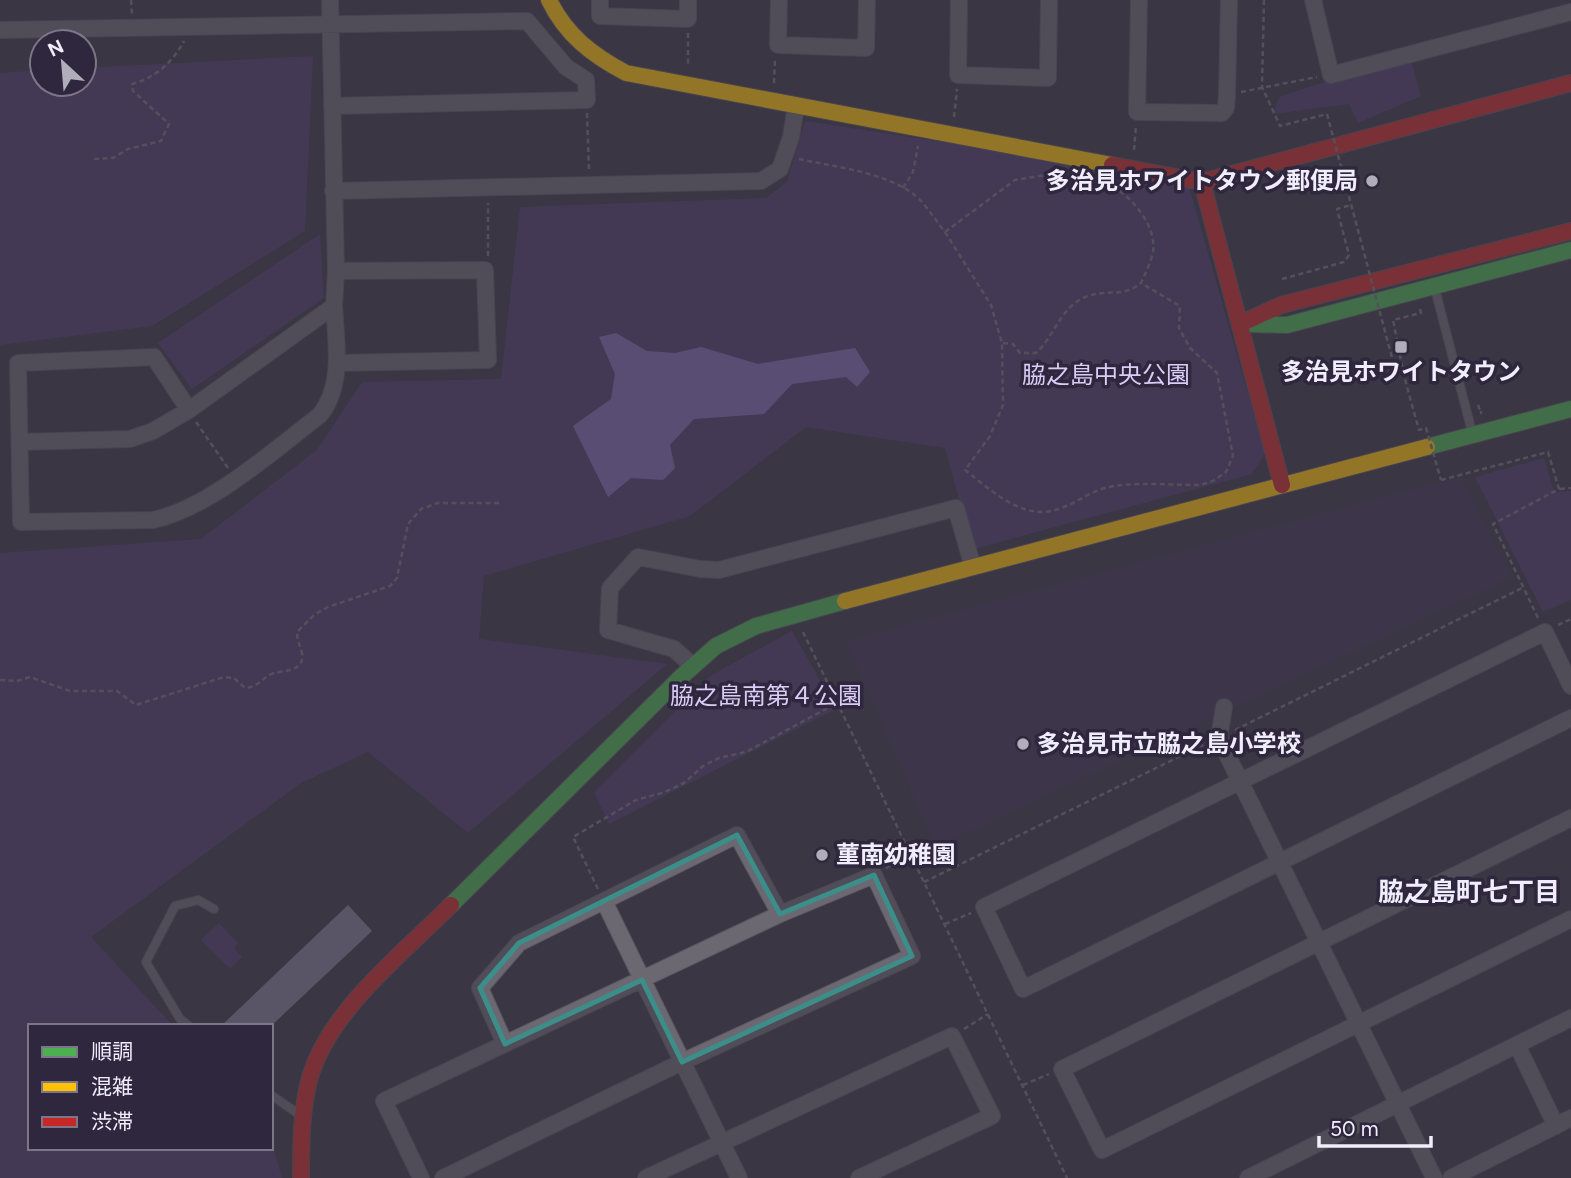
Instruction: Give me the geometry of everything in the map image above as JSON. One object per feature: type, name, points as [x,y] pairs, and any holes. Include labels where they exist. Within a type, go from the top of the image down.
[{"type":"street","points":[[189,410],[154,356],[18,363],[20,522],[153,520],[172,516],[235,479],[320,415],[329,404],[338,363],[334,306],[330,0]]},
{"type":"street","points":[[549,0],[568,32],[593,55],[626,73],[1202,182],[1570,89]]},
{"type":"street","points":[[600,0],[600,16],[688,19],[688,0]]},
{"type":"street","points":[[779,0],[778,45],[866,48],[867,0]]},
{"type":"street","points":[[959,0],[958,75],[1048,78],[1049,0]]},
{"type":"street","points":[[1139,0],[1137,112],[1222,113],[1226,108],[1227,95],[1229,0]]},
{"type":"street","points":[[1313,0],[1331,75],[1571,12]]},
{"type":"street","points":[[0,30],[527,21],[566,66],[586,80],[587,100],[332,106]]},
{"type":"street","points":[[333,191],[761,181],[780,169],[796,106]]},
{"type":"street","points":[[1202,182],[1282,485]]},
{"type":"street","points":[[1240,324],[1281,305],[1571,231]]},
{"type":"street","points":[[1240,324],[1287,325],[1571,250]]},
{"type":"street","points":[[335,271],[485,270],[488,360],[338,363]]},
{"type":"street","points":[[20,442],[130,439],[153,431],[189,410],[334,306]]},
{"type":"street","points":[[300,1178],[302,1117],[317,1060],[332,1032],[361,993],[716,646],[756,626],[795,614],[1571,409]]},
{"type":"street","points":[[693,666],[674,649],[608,629],[610,588],[638,557],[700,569],[727,569],[956,508],[973,567]]},
{"type":"street","points":[[1571,686],[1545,632],[984,907],[1023,989],[1571,718]]},
{"type":"street","points":[[1224,707],[1219,737],[1434,1178]]},
{"type":"street","points":[[1571,818],[1062,1069],[1102,1150],[1571,919]]},
{"type":"street","points":[[505,1044],[480,988],[519,943],[737,835],[780,914]]},
{"type":"street","points":[[421,1178],[384,1101],[780,914],[874,875],[912,956],[682,1062],[443,1178]]},
{"type":"street","points":[[604,901],[739,1178]]},
{"type":"street","points":[[1248,1178],[1571,1018]]},
{"type":"street","points":[[646,1178],[953,1036],[992,1116],[859,1178]]},
{"type":"street","points":[[1517,1045],[1556,1126]]},
{"type":"street","points":[[1451,1178],[1571,1118]]},
{"type":"lane","points":[[1434,286],[1473,435]]},
{"type":"lane","points":[[187,1024],[180,1018],[146,962],[175,906],[198,900],[214,909]]},
{"type":"lane","points":[[273,1096],[302,1117]]},
{"type":"path","points":[[1264,0],[1262,87],[1280,126],[1327,114],[1395,369],[1400,369],[1404,376]]},
{"type":"path","points":[[688,19],[689,84]]},
{"type":"path","points":[[94,159],[113,158],[128,149],[161,141],[169,124],[133,91],[132,85],[149,79],[178,53],[186,38],[186,27]]},
{"type":"path","points":[[774,101],[775,57],[778,45]]},
{"type":"path","points":[[953,135],[958,75]]},
{"type":"path","points":[[1227,95],[1331,75]]},
{"type":"path","points":[[587,100],[590,185]]},
{"type":"path","points":[[1133,168],[1137,112]]},
{"type":"path","points":[[903,188],[913,172],[920,128]]},
{"type":"path","points":[[785,156],[872,175],[903,188],[920,200],[945,232],[991,305],[1002,343],[1003,405],[990,436],[965,470],[1003,499],[1027,511],[1054,511],[1090,493],[1114,486],[1200,485],[1213,481],[1226,472],[1233,456],[1217,373],[1190,348],[1179,328],[1180,306],[1141,283]]},
{"type":"path","points":[[945,232],[1015,180],[1055,173]]},
{"type":"path","points":[[1002,343],[1013,344],[1020,353],[1036,353],[1046,344],[1056,322],[1068,309],[1088,296],[1131,292],[1141,283],[1153,251],[1150,229],[1136,206],[1109,183]]},
{"type":"path","points":[[485,270],[488,266],[488,186]]},
{"type":"path","points":[[1282,279],[1344,262],[1349,254],[1337,209],[1351,205]]},
{"type":"path","points":[[1421,313],[1393,320],[1404,376],[1419,430],[1426,428],[1441,480],[1548,452],[1559,489]]},
{"type":"path","points":[[189,410],[235,479]]},
{"type":"path","points":[[1545,632],[1493,524],[1559,489],[1571,488]]},
{"type":"path","points":[[0,680],[17,681],[30,677],[70,691],[117,691],[136,705],[224,677],[234,678],[245,688],[255,687],[270,675],[295,669],[300,664],[303,656],[297,632],[314,615],[327,607],[390,586],[397,578],[408,524],[421,509],[438,503],[501,503]]},
{"type":"path","points":[[795,614],[1066,1176],[1060,1178]]},
{"type":"path","points":[[604,901],[573,837],[636,800],[665,792],[684,783],[703,766],[719,758],[746,752],[837,703]]},
{"type":"path","points":[[874,875],[910,854]]},
{"type":"path","points":[[944,924],[984,907]]},
{"type":"path","points":[[953,1036],[988,1014]]},
{"type":"path","points":[[1023,1085],[1062,1069]]},
{"type":"highlighted area","points":[[737,835],[780,914],[874,875],[912,956],[682,1062],[642,980],[505,1044],[480,988],[519,943]]},
{"type":"shaded area","points":[[616,333],[647,351],[675,353],[701,347],[758,364],[855,348],[870,372],[857,387],[846,377],[792,384],[764,414],[694,419],[670,445],[675,468],[663,480],[631,478],[608,497],[573,426],[611,399],[615,374],[599,337]]},
{"type":"shaded area","name":"多治見市立脇之島小学校","points":[[1461,476],[1512,577],[936,847],[846,641]]},
{"type":"green space","points":[[1409,54],[1421,96],[1358,123],[1349,104],[1273,114],[1279,97]]},
{"type":"green space","points":[[313,56],[305,231],[152,326],[0,345],[0,73],[28,71],[28,98],[98,98],[98,67]]},
{"type":"green space","name":"脇之島中央公園","points":[[805,121],[1178,178],[1189,187],[1265,453],[1252,474],[973,549],[945,448],[806,427],[690,516],[484,576],[479,639],[667,664],[468,833],[368,752],[301,783],[91,937],[171,1024],[28,1024],[28,1150],[273,1150],[273,1146],[282,1178],[0,1178],[0,553],[201,539],[317,450],[362,382],[501,379],[520,207],[766,198],[787,182]]},
{"type":"green space","points":[[320,234],[324,298],[192,389],[158,343]]},
{"type":"green space","points":[[1544,458],[1554,492],[1571,491],[1571,600],[1543,612],[1475,477]]},
{"type":"green space","name":"脇之島南第４公園","points":[[792,631],[836,709],[609,824],[594,792],[710,676]]},
{"type":"green space","points":[[219,923],[238,943],[234,948],[242,957],[230,969],[201,940]]},
{"type":"building","points":[[348,905],[372,931],[273,1024],[223,1024]]},
{"type":"traffic: fast","points":[[1246,324],[1287,325],[1571,250]]},
{"type":"traffic: fast","points":[[1427,447],[1571,409]]},
{"type":"traffic: fast","points":[[451,905],[681,677],[716,646],[756,626],[845,601]]},
{"type":"traffic: slow","points":[[549,0],[563,24],[581,43],[626,73],[1112,165]]},
{"type":"traffic: slow","points":[[845,601],[1427,447]]},
{"type":"traffic: jam","points":[[1112,165],[1202,182],[1571,83]]},
{"type":"traffic: jam","points":[[1202,182],[1282,485]]},
{"type":"traffic: jam","points":[[1240,324],[1281,305],[1571,231]]},
{"type":"traffic: jam","points":[[301,1178],[305,1102],[310,1077],[320,1052],[350,1006],[390,963],[451,905]]},
{"type":"place","name":"多治見ホワイトタウン郵便局","points":[[1372,181]]},
{"type":"place","name":"多治見ホワイトタウン","points":[[1401,347]]},
{"type":"place","name":"多治見市立脇之島小学校","points":[[1023,744]]},
{"type":"place","name":"菫南幼稚園","points":[[822,855]]},
{"type":"district","name":"脇之島町七丁目","points":[[1469,892]]}]
